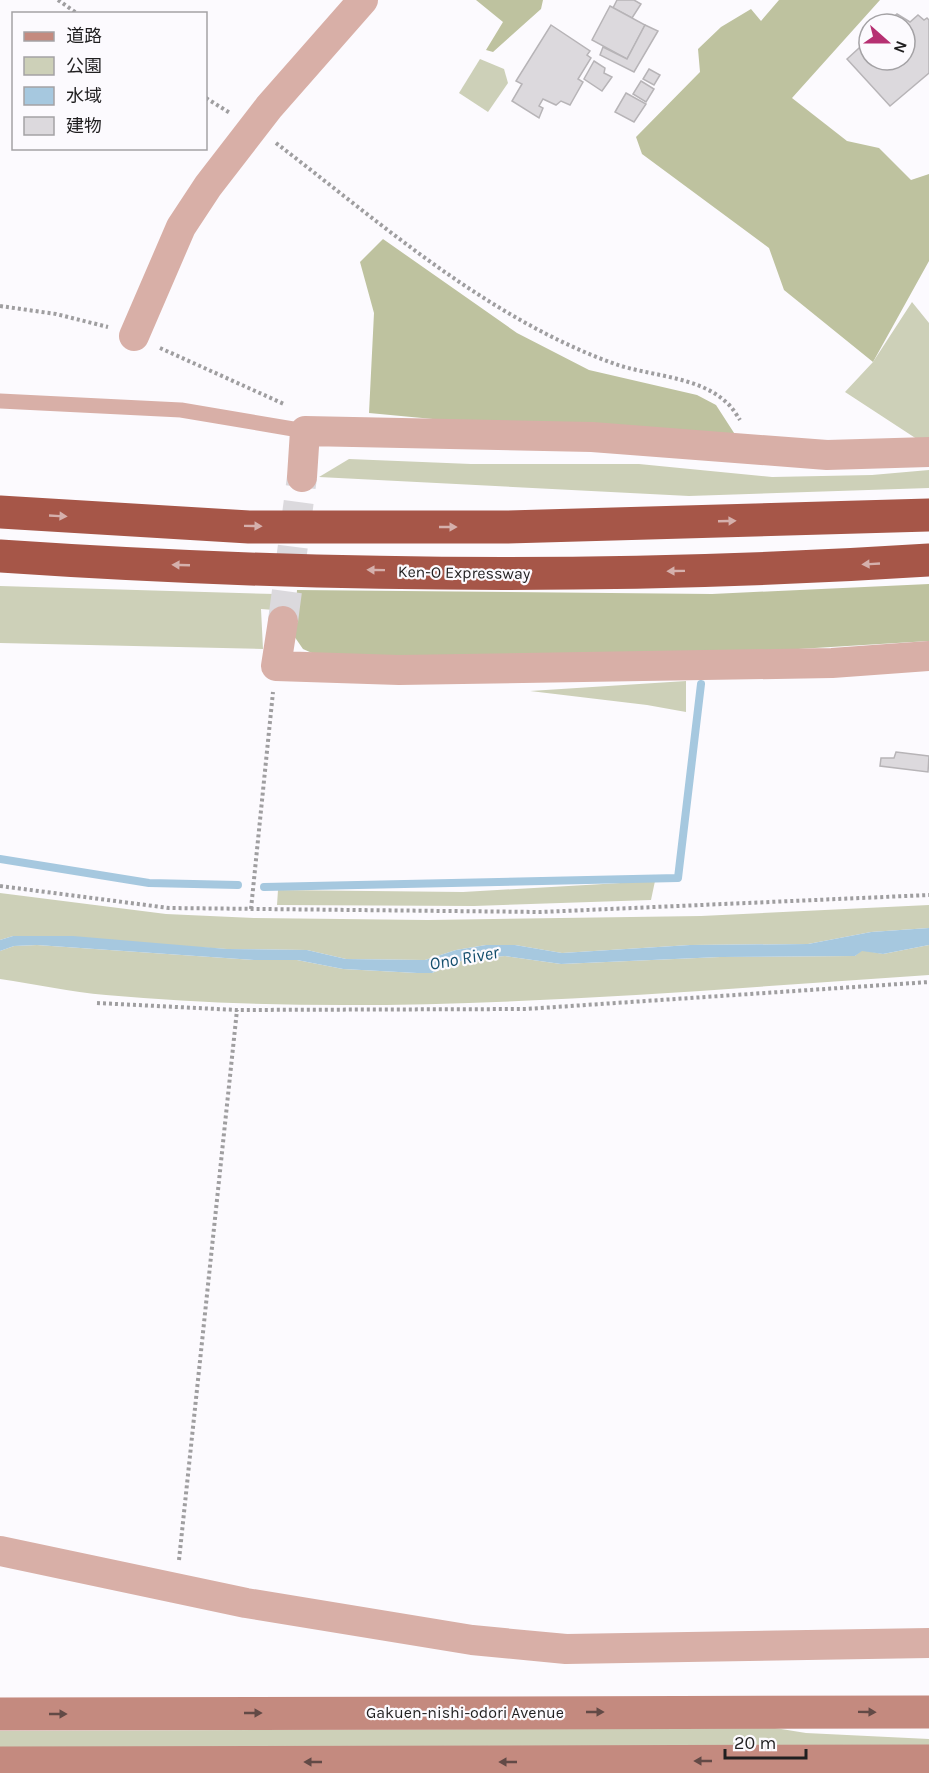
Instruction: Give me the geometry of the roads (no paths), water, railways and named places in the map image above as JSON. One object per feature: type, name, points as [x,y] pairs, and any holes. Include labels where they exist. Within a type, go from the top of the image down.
[{"type":"highway","points":[[0,512],[249,527],[519,527],[929,514]]},
{"type":"highway","name":"Ken-O Expressway","points":[[0,556],[255,567],[504,574],[692,571],[929,560]]},
{"type":"main road","name":"Gakuen-nishi-odori Avenue","points":[[0,1714],[929,1712]]},
{"type":"main road","points":[[0,1763],[929,1761]]},
{"type":"street","points":[[134,336],[181,227],[254,127],[363,0]]},
{"type":"street","points":[[302,477],[305,431],[592,437],[827,455],[929,452]]},
{"type":"street","points":[[283,621],[276,666],[410,670],[832,663],[929,656]]},
{"type":"street","points":[[0,1551],[246,1603],[472,1640],[566,1649],[929,1643]]},
{"type":"lane","points":[[0,400],[181,410],[305,431]]},
{"type":"water","name":"Ono River","points":[[929,928],[929,945],[883,954],[862,951],[855,956],[720,957],[561,964],[505,956],[466,959],[432,973],[343,969],[297,960],[254,960],[37,945],[14,946],[0,951],[0,940],[13,936],[73,936],[227,949],[307,950],[346,959],[425,960],[456,950],[486,945],[515,945],[562,953],[690,945],[808,944],[871,932]]},
{"type":"waterway","points":[[264,887],[678,878],[701,684]]},
{"type":"waterway","points":[[0,859],[149,883],[238,885]]},
{"type":"tunnel","points":[[283,621],[302,477]]}]
